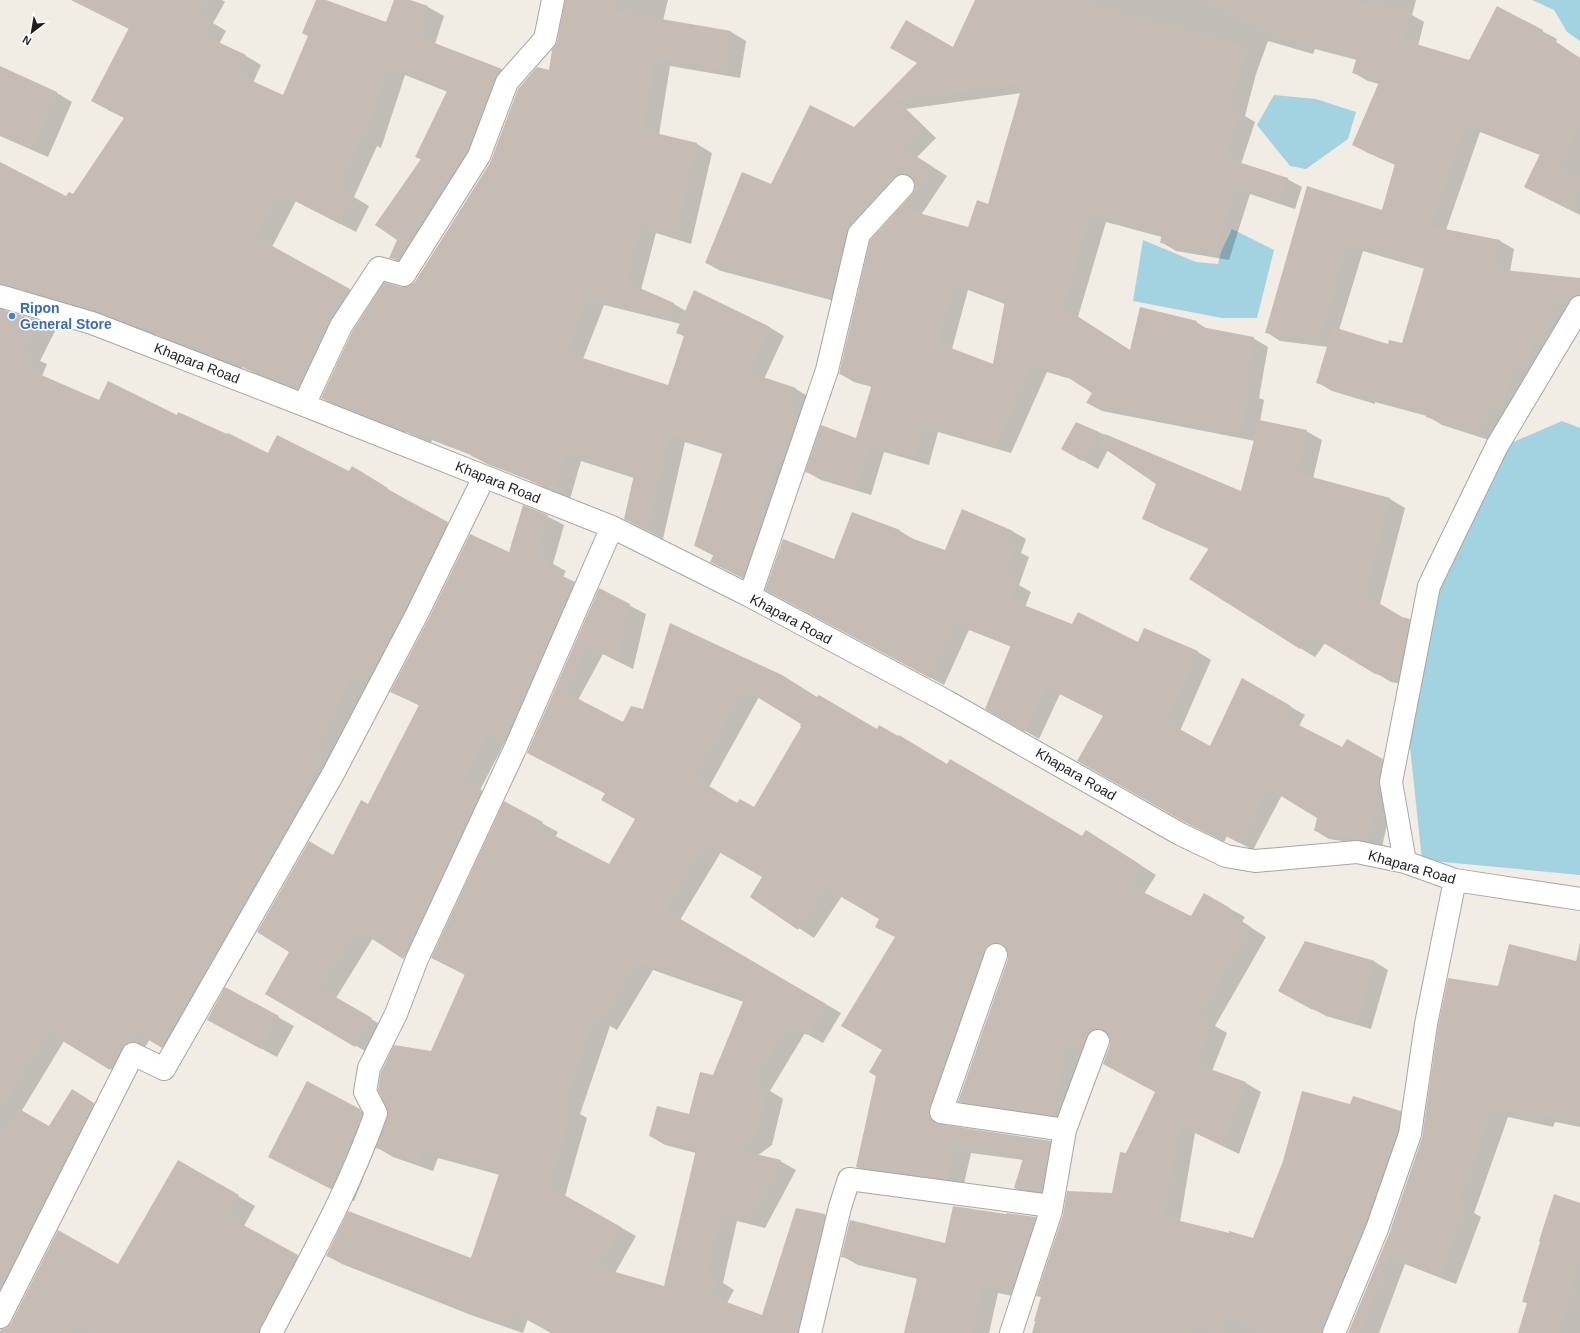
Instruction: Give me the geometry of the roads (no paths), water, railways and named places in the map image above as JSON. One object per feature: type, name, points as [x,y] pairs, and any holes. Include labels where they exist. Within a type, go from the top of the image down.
[{"type":"street","points":[[304,404],[341,326],[379,268],[404,275],[479,156],[507,82],[545,39],[553,0]]},
{"type":"street","points":[[750,596],[826,370],[859,234],[903,186]]},
{"type":"street","name":"Khapara Road","points":[[0,296],[92,323],[304,404],[612,527],[750,596],[946,701],[1180,834],[1226,856],[1255,861],[1357,852],[1405,862],[1455,880],[1580,899]]},
{"type":"street","points":[[1405,862],[1391,782],[1429,586],[1497,446],[1580,307]]},
{"type":"street","points":[[0,1317],[133,1054],[164,1070],[333,774],[418,614],[484,477]]},
{"type":"street","points":[[271,1333],[340,1201],[376,1113],[365,1092],[369,1068],[396,1014],[417,959],[515,749],[612,527]]},
{"type":"street","points":[[1334,1333],[1377,1230],[1410,1134],[1426,1024],[1455,880]]},
{"type":"street","points":[[996,955],[941,1112],[1065,1130]]},
{"type":"street","points":[[1011,1333],[1051,1206],[1065,1130],[1098,1041]]},
{"type":"street","points":[[810,1333],[840,1207],[849,1179],[1051,1206]]},
{"type":"water","points":[[1532,0],[1580,0],[1580,41],[1567,32],[1554,10]]},
{"type":"water","points":[[1274,95],[1316,99],[1356,112],[1348,139],[1306,169],[1290,166],[1257,125]]},
{"type":"water","points":[[1232,229],[1274,250],[1257,318],[1222,318],[1133,301],[1143,240],[1196,262],[1218,264],[1221,252]]},
{"type":"water","points":[[1562,421],[1580,428],[1580,875],[1422,860],[1409,738],[1445,564],[1509,444]]},
{"type":"place","name":"Ripon General Store","points":[[12,316]]}]
